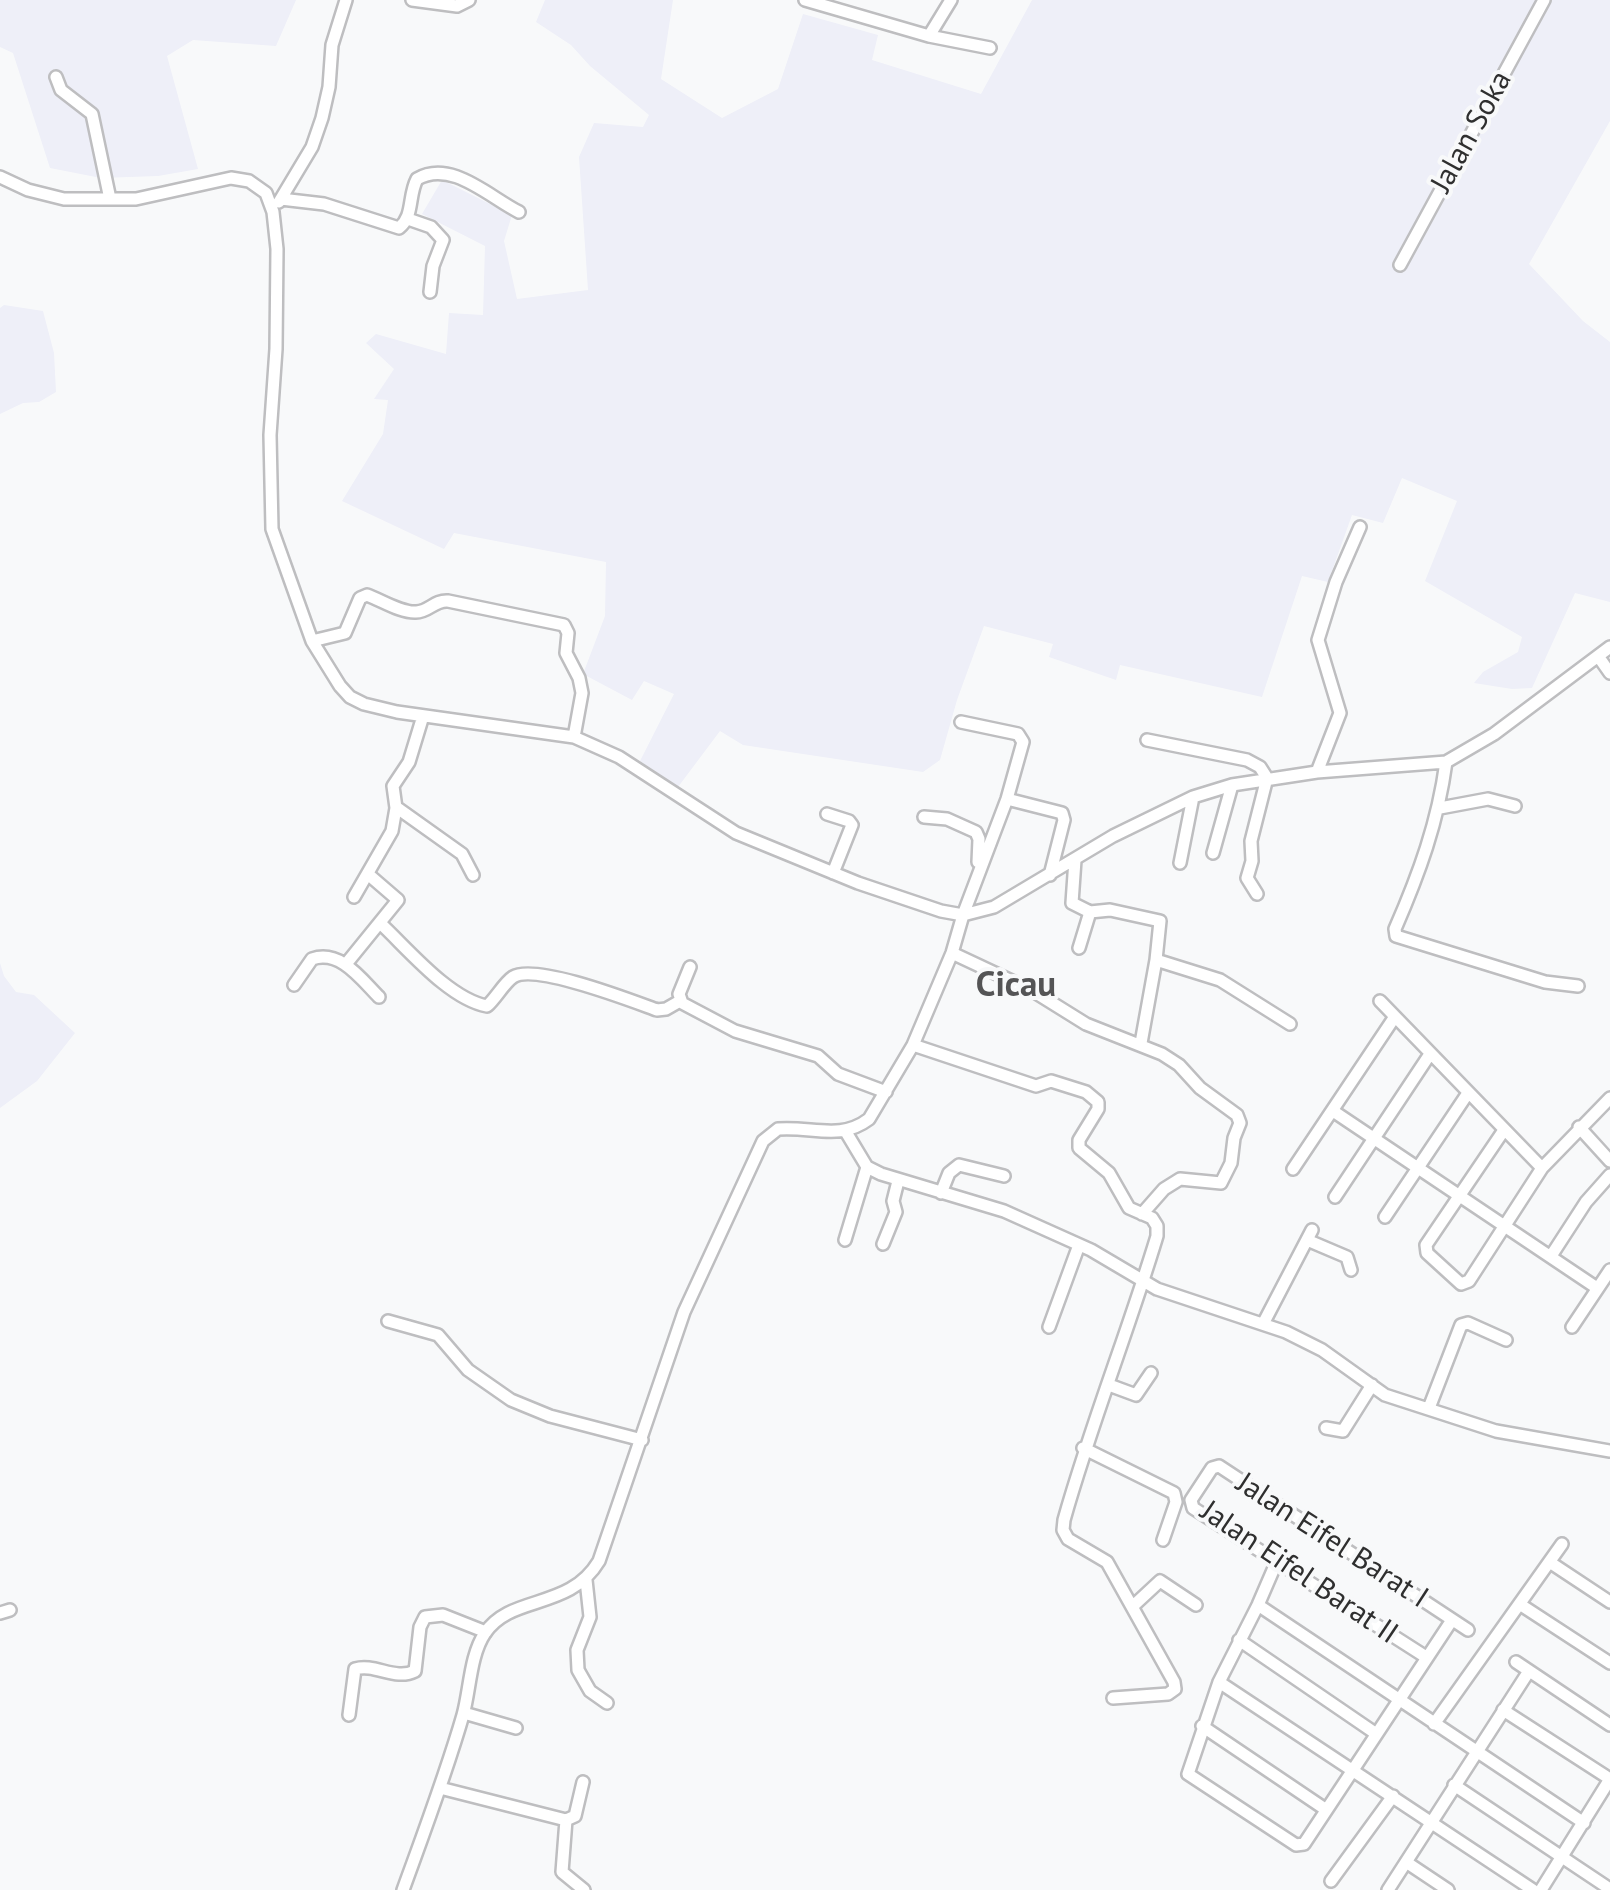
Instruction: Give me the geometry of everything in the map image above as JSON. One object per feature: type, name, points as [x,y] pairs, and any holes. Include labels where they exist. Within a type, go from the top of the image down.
[{"type":"street","points":[[273,212],[312,146],[322,118],[334,30],[346,0]]},
{"type":"street","points":[[412,0],[457,6],[469,0]]},
{"type":"street","points":[[805,0],[929,36],[990,48]]},
{"type":"street","points":[[929,36],[951,0]]},
{"type":"street","name":"Jalan Soka","points":[[1400,265],[1544,0]]},
{"type":"street","points":[[56,77],[61,90],[92,114],[110,199]]},
{"type":"street","points":[[281,199],[324,204],[402,227],[408,219],[414,184],[422,176],[439,172],[452,174],[519,212]]},
{"type":"street","points":[[0,177],[46,196],[110,199],[156,196],[240,178],[261,187],[273,212],[277,289],[270,435],[272,529],[312,641],[350,696],[364,704],[423,716],[574,738],[619,757],[736,833],[833,873],[941,910],[963,914],[994,907],[1113,836],[1193,798],[1232,785],[1317,772],[1446,762],[1494,734],[1610,647]]},
{"type":"street","points":[[408,219],[431,227],[443,240],[433,266],[430,292]]},
{"type":"street","points":[[1317,772],[1340,713],[1318,640],[1336,582],[1360,527]]},
{"type":"street","points":[[312,641],[345,633],[360,598],[366,595],[411,612],[423,611],[439,600],[564,625],[568,633],[566,653],[582,693],[574,738]]},
{"type":"street","points":[[1598,656],[1610,673]]},
{"type":"street","points":[[354,898],[392,831],[396,807],[393,786],[408,762],[423,716]]},
{"type":"street","points":[[403,1890],[440,1788],[486,1632],[516,1610],[562,1595],[586,1580],[599,1561],[684,1312],[763,1140],[772,1130],[784,1128],[846,1132],[870,1119],[912,1045],[952,953],[1007,799],[1023,738],[961,722]]},
{"type":"street","points":[[1147,740],[1247,760],[1260,767],[1267,778],[1250,841],[1252,861],[1247,878],[1257,894]]},
{"type":"street","points":[[1446,762],[1440,808],[1419,874],[1395,929],[1396,936],[1545,982],[1578,986]]},
{"type":"street","points":[[1213,853],[1232,785]]},
{"type":"street","points":[[1180,863],[1193,798]]},
{"type":"street","points":[[1007,799],[1062,814],[1064,820],[1050,875]]},
{"type":"street","points":[[1440,808],[1485,799],[1515,806]]},
{"type":"street","points":[[396,807],[462,854],[473,874]]},
{"type":"street","points":[[827,814],[852,825],[833,873]]},
{"type":"street","points":[[924,818],[947,819],[976,832],[977,877]]},
{"type":"street","points":[[1075,860],[1072,902],[1090,912],[1110,910],[1160,921],[1141,1044]]},
{"type":"street","points":[[346,964],[398,900],[370,875]]},
{"type":"street","points":[[1080,948],[1090,912]]},
{"type":"street","points":[[380,922],[439,978],[475,1004],[487,1006],[513,977],[528,975],[571,980],[657,1010],[680,1001]]},
{"type":"street","points":[[952,953],[1032,991],[1086,1024],[1115,1038],[1141,1044],[1179,1065],[1195,1084],[1240,1120],[1231,1163],[1221,1183],[1180,1179],[1164,1189],[1142,1214]]},
{"type":"street","points":[[294,985],[312,958],[319,956],[346,964],[380,997]]},
{"type":"street","points":[[1156,960],[1220,980],[1290,1024]]},
{"type":"street","points":[[680,1001],[690,967]]},
{"type":"street","points":[[680,1001],[717,1024],[818,1056],[838,1074],[886,1092]]},
{"type":"street","points":[[1380,1001],[1542,1168]]},
{"type":"street","points":[[1294,1170],[1394,1018]]},
{"type":"street","points":[[912,1045],[1036,1086],[1059,1082],[1091,1095],[1098,1102],[1098,1109],[1079,1140],[1079,1148],[1109,1173],[1129,1208],[1152,1218],[1158,1230],[1109,1385],[1084,1448],[1063,1530],[1072,1542],[1107,1562],[1174,1682],[1174,1690],[1168,1694],[1113,1698]]},
{"type":"street","points":[[1335,1197],[1430,1054]]},
{"type":"street","points":[[1385,1217],[1468,1093]]},
{"type":"street","points":[[1504,1130],[1426,1249],[1458,1282],[1469,1281],[1542,1168],[1610,1098]]},
{"type":"street","points":[[1333,1111],[1598,1288]]},
{"type":"street","points":[[1579,1128],[1610,1161]]},
{"type":"street","points":[[846,1132],[867,1167],[898,1180],[1004,1210],[1079,1244],[1141,1282],[1198,1305],[1263,1324],[1322,1350],[1386,1394],[1496,1432],[1610,1451]]},
{"type":"street","points":[[941,1193],[949,1173],[959,1165],[1004,1176]]},
{"type":"street","points":[[845,1240],[867,1167]]},
{"type":"street","points":[[1551,1256],[1586,1202],[1610,1175]]},
{"type":"street","points":[[884,1244],[896,1212],[898,1180]]},
{"type":"street","points":[[1263,1324],[1309,1235],[1348,1257],[1350,1270]]},
{"type":"street","points":[[1049,1328],[1079,1244]]},
{"type":"street","points":[[1572,1327],[1610,1270]]},
{"type":"street","points":[[388,1321],[438,1335],[468,1370],[511,1400],[550,1416],[642,1440]]},
{"type":"street","points":[[1429,1408],[1461,1325],[1468,1324],[1506,1340]]},
{"type":"street","points":[[1109,1385],[1136,1395],[1151,1373]]},
{"type":"street","points":[[1326,1428],[1342,1431],[1372,1385]]},
{"type":"street","points":[[1084,1448],[1174,1493],[1176,1502],[1163,1540]]},
{"type":"street","name":"Jalan Eifel Barat I","points":[[1202,1483],[1218,1466],[1468,1630]]},
{"type":"street","name":"Jalan Eifel Barat II","points":[[1202,1483],[1191,1500],[1193,1508],[1426,1657]]},
{"type":"street","points":[[1434,1724],[1562,1544]]},
{"type":"street","points":[[1277,1561],[1219,1682],[1188,1774],[1298,1846],[1304,1844],[1452,1620]]},
{"type":"street","points":[[1551,1563],[1610,1602]]},
{"type":"street","points":[[586,1580],[590,1617],[576,1660],[582,1680],[606,1703]]},
{"type":"street","points":[[1132,1606],[1160,1581],[1196,1605]]},
{"type":"street","points":[[1521,1605],[1610,1663]]},
{"type":"street","points":[[1258,1606],[1584,1823]]},
{"type":"street","points":[[349,1715],[355,1668],[362,1666],[405,1676],[414,1672],[425,1617],[443,1614],[486,1632]]},
{"type":"street","points":[[1239,1640],[1376,1733]]},
{"type":"street","points":[[1516,1662],[1610,1724]]},
{"type":"street","points":[[1388,1890],[1530,1671]]},
{"type":"street","points":[[1219,1682],[1537,1890],[1610,1779],[1504,1710]]},
{"type":"street","points":[[464,1713],[516,1728]]},
{"type":"street","points":[[1202,1726],[1325,1809]]},
{"type":"street","points":[[440,1788],[566,1820],[576,1816],[583,1782]]},
{"type":"street","points":[[1454,1785],[1610,1889]]},
{"type":"street","points":[[1331,1881],[1393,1796]]},
{"type":"street","points":[[566,1820],[562,1872],[584,1890]]},
{"type":"street","points":[[1406,1862],[1448,1890]]},
{"type":"shaded area","points":[[0,0],[296,0],[276,46],[193,40],[167,56],[198,169],[158,176],[101,178],[50,168],[13,53],[0,47]]},
{"type":"shaded area","points":[[545,0],[673,0],[661,79],[722,118],[778,89],[803,14],[878,35],[872,60],[981,94],[1032,0],[1610,0],[1610,121],[1529,264],[1583,321],[1610,342],[1610,602],[1575,593],[1532,688],[1474,683],[1483,672],[1518,652],[1522,637],[1425,581],[1457,501],[1402,478],[1383,523],[1352,515],[1328,582],[1302,576],[1262,697],[1120,665],[1116,680],[1049,657],[1053,644],[984,626],[940,760],[923,772],[743,745],[720,731],[678,787],[640,761],[674,694],[644,681],[632,700],[583,674],[605,616],[606,562],[454,533],[444,549],[342,501],[383,434],[388,400],[374,399],[394,369],[366,343],[376,334],[446,354],[449,313],[483,315],[485,246],[422,214],[442,180],[512,215],[504,241],[517,299],[588,290],[579,157],[594,123],[643,127],[649,115],[571,45],[536,22]]},
{"type":"shaded area","points":[[4,305],[43,311],[54,353],[56,392],[39,402],[23,403],[0,414],[0,308]]},
{"type":"shaded area","points":[[0,963],[16,992],[34,995],[75,1033],[37,1081],[0,1108]]},
{"type":"district","name":"Cicau","points":[[1016,986]]}]
